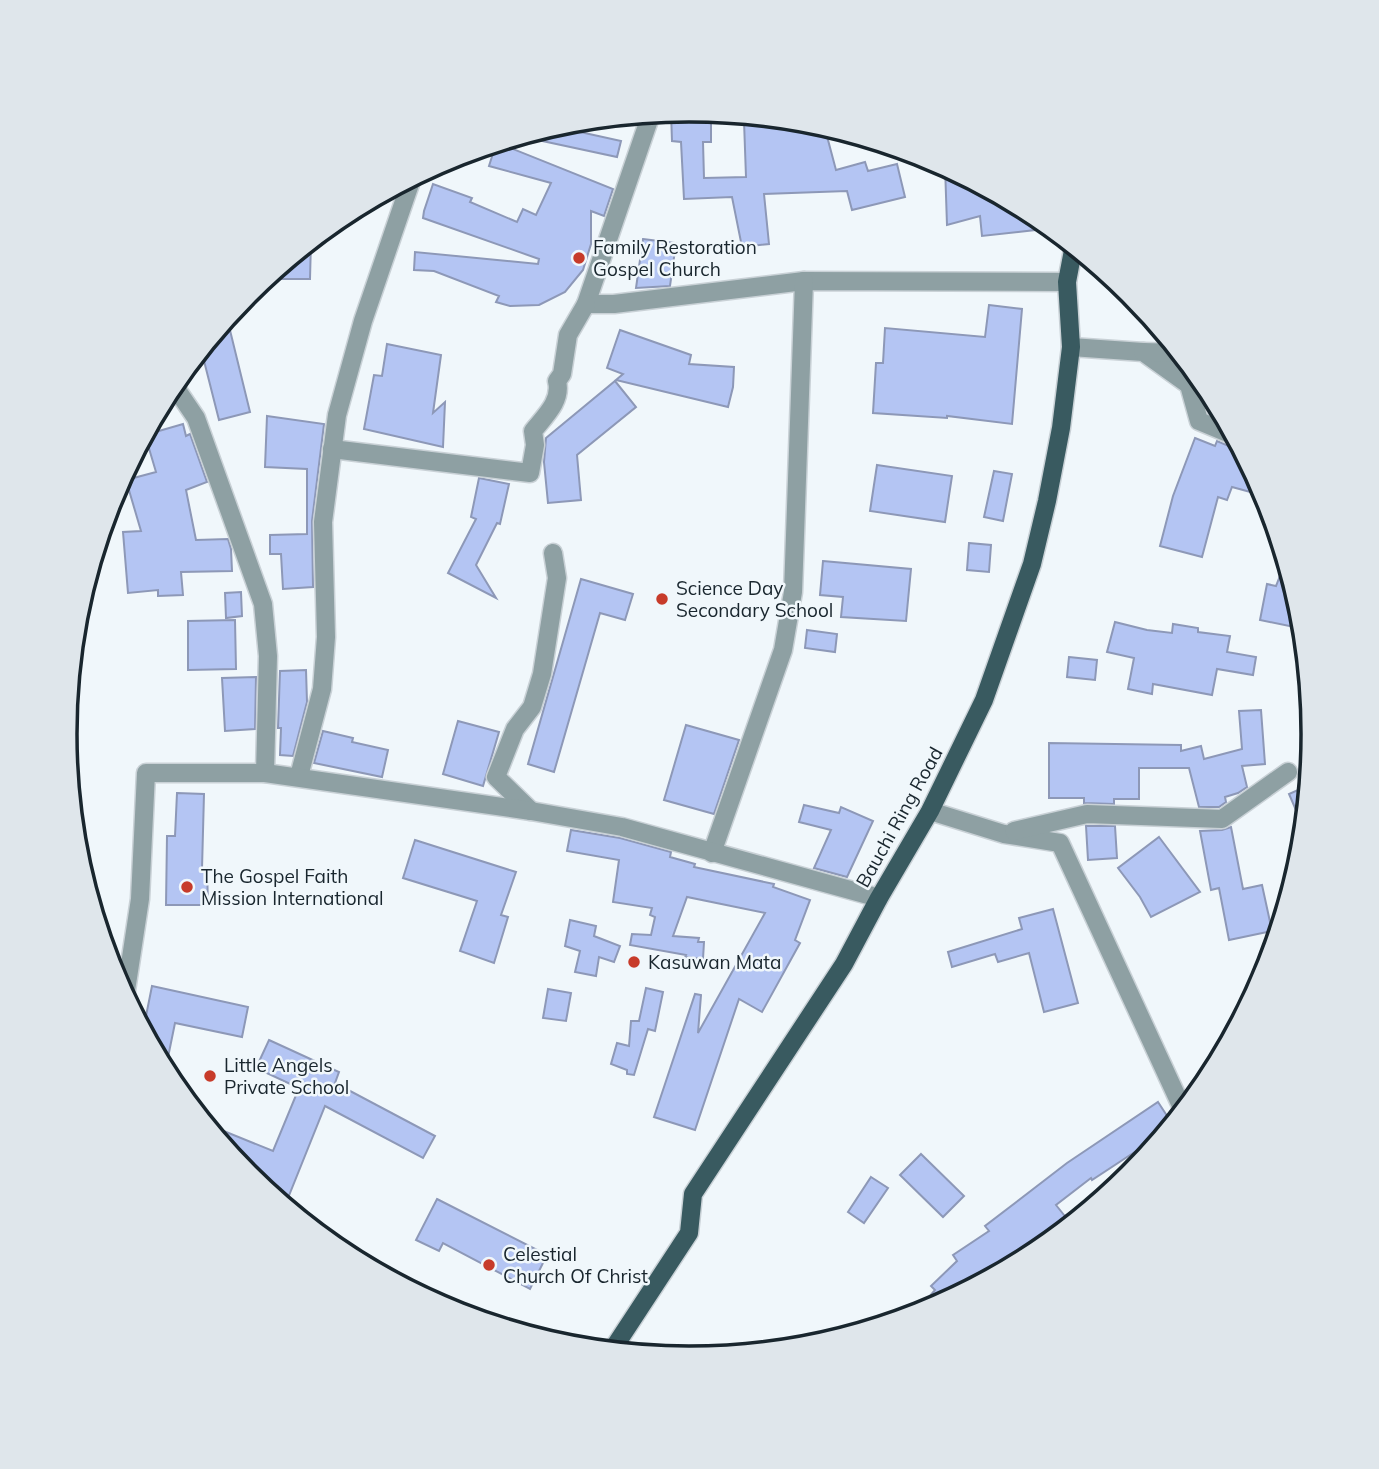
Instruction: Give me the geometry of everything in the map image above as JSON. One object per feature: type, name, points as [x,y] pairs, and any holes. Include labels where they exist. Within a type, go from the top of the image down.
[{"type":"main road","name":"Bauchi Ring Road","points":[[617,1343],[689,1233],[693,1194],[844,964],[929,811],[984,701],[1032,564],[1047,501],[1061,428],[1071,347],[1067,282],[1072,257]]},
{"type":"street","points":[[332,449],[530,473],[533,431],[554,405],[560,389],[556,381],[562,374],[568,335],[586,303],[648,123]]},
{"type":"street","points":[[299,776],[322,689],[326,637],[324,522],[337,415],[363,321],[408,191]]},
{"type":"street","points":[[586,303],[614,303],[804,281],[1067,282]]},
{"type":"street","points":[[712,853],[783,649],[793,592],[804,281]]},
{"type":"street","points":[[1071,347],[1167,353]]},
{"type":"street","points":[[1143,352],[1189,385],[1199,421],[1221,430]]},
{"type":"street","points":[[180,394],[196,418],[263,604],[268,656],[265,773]]},
{"type":"street","points":[[531,811],[496,777],[515,729],[532,707],[542,674],[556,578],[553,553]]},
{"type":"street","points":[[1004,834],[1087,814],[1222,819],[1288,772]]},
{"type":"street","points":[[128,978],[140,899],[146,773],[265,773],[299,776],[531,811],[622,827],[879,898]]},
{"type":"street","points":[[929,811],[1004,834],[1060,843],[1179,1101]]},
{"type":"building","points":[[671,122],[711,123],[711,142],[703,142],[704,178],[746,177],[744,124],[828,138],[836,170],[865,162],[868,171],[897,164],[905,197],[852,210],[847,191],[764,194],[769,244],[742,247],[732,197],[684,199],[681,142],[672,141]]},
{"type":"building","points":[[581,132],[621,141],[617,157],[541,141]]},
{"type":"building","points":[[513,149],[613,189],[604,216],[591,211],[591,244],[583,270],[565,292],[539,305],[510,306],[496,302],[499,296],[434,271],[414,270],[415,252],[538,264],[539,259],[423,218],[433,184],[472,198],[470,202],[517,222],[523,209],[536,215],[551,183],[489,166],[492,155]]},
{"type":"building","points":[[945,179],[996,204],[1035,230],[982,236],[980,216],[947,225]]},
{"type":"building","points":[[643,239],[676,243],[670,286],[636,288]]},
{"type":"building","points":[[311,254],[310,279],[280,279]]},
{"type":"building","points":[[989,305],[1022,309],[1012,424],[947,416],[873,413],[876,363],[883,363],[885,328],[985,337]]},
{"type":"building","points":[[230,330],[250,412],[219,420],[204,362]]},
{"type":"building","points":[[620,330],[691,355],[689,364],[734,367],[728,407],[616,380],[623,374],[607,368]]},
{"type":"building","points":[[387,344],[441,355],[433,413],[445,402],[443,447],[364,429],[374,375],[382,376]]},
{"type":"building","points":[[615,381],[636,407],[577,455],[581,500],[548,503],[544,462],[546,438]]},
{"type":"building","points":[[267,416],[324,424],[312,521],[313,587],[283,589],[281,554],[270,554],[270,535],[307,534],[307,469],[265,467]]},
{"type":"building","points":[[183,424],[186,436],[190,434],[207,482],[186,490],[196,540],[228,539],[231,549],[232,571],[181,572],[183,595],[158,596],[158,590],[128,593],[123,532],[141,531],[129,489],[134,478],[156,472],[149,447],[157,431]]},
{"type":"building","points":[[1195,438],[1215,446],[1217,441],[1230,446],[1252,492],[1232,487],[1227,500],[1218,497],[1202,557],[1160,546],[1173,496]]},
{"type":"building","points":[[877,465],[952,476],[945,522],[870,511]]},
{"type":"building","points":[[994,471],[1012,474],[1003,521],[984,517]]},
{"type":"building","points":[[479,478],[509,484],[500,524],[497,523],[476,565],[496,598],[448,573],[476,519],[471,517]]},
{"type":"building","points":[[969,543],[991,545],[989,572],[967,570]]},
{"type":"building","points":[[823,561],[911,569],[906,621],[841,617],[843,597],[820,595]]},
{"type":"building","points":[[1280,574],[1292,627],[1260,620],[1267,584],[1276,586]]},
{"type":"building","points":[[581,579],[633,594],[625,620],[600,613],[554,772],[528,764]]},
{"type":"building","points":[[241,592],[242,616],[226,618],[225,593]]},
{"type":"building","points":[[235,620],[236,669],[188,670],[188,621]]},
{"type":"building","points":[[1115,622],[1172,633],[1173,624],[1198,628],[1198,632],[1230,636],[1227,652],[1256,657],[1253,675],[1217,669],[1212,695],[1153,684],[1152,694],[1128,689],[1134,658],[1107,652]]},
{"type":"building","points":[[807,630],[837,634],[835,652],[805,648]]},
{"type":"building","points":[[1069,657],[1097,660],[1095,680],[1067,677]]},
{"type":"building","points":[[306,670],[307,702],[293,756],[280,755],[280,671]]},
{"type":"building","points":[[256,677],[255,729],[225,731],[222,678]]},
{"type":"building","points":[[1261,710],[1265,764],[1242,766],[1247,787],[1225,797],[1226,802],[1219,807],[1199,807],[1189,768],[1139,768],[1139,799],[1114,799],[1114,804],[1084,803],[1084,798],[1049,798],[1049,743],[1181,745],[1181,751],[1201,746],[1204,759],[1242,749],[1239,711]]},
{"type":"building","points":[[458,721],[499,732],[483,786],[443,774]]},
{"type":"building","points":[[686,725],[739,740],[714,814],[664,800]]},
{"type":"building","points":[[323,731],[353,738],[352,742],[388,750],[382,777],[314,763]]},
{"type":"building","points":[[1300,789],[1297,813],[1289,794]]},
{"type":"building","points":[[177,793],[204,794],[202,869],[207,868],[208,905],[166,905],[167,836],[175,836]]},
{"type":"building","points":[[804,805],[839,813],[841,807],[873,821],[847,877],[814,868],[831,830],[799,822]]},
{"type":"building","points":[[1086,826],[1115,826],[1117,858],[1088,860]]},
{"type":"building","points":[[1231,827],[1243,889],[1262,885],[1271,925],[1269,932],[1229,940],[1219,888],[1211,890],[1200,831]]},
{"type":"building","points":[[571,830],[620,838],[671,852],[670,857],[695,864],[694,867],[774,884],[773,887],[810,900],[795,940],[800,943],[762,1012],[739,999],[695,1130],[654,1117],[695,994],[701,995],[698,1033],[765,913],[687,897],[673,936],[699,938],[698,942],[704,942],[703,959],[630,945],[632,934],[651,935],[655,917],[650,915],[652,908],[613,902],[619,860],[567,851]]},
{"type":"building","points":[[1159,837],[1200,892],[1151,917],[1118,868]]},
{"type":"building","points":[[415,840],[516,872],[501,915],[508,917],[494,963],[460,951],[477,901],[403,878]]},
{"type":"building","points":[[1053,909],[1078,1003],[1044,1012],[1029,953],[998,962],[995,954],[952,967],[948,952],[1022,929],[1019,918]]},
{"type":"building","points":[[570,920],[596,926],[594,936],[620,946],[614,962],[599,957],[596,976],[575,972],[580,951],[565,946]]},
{"type":"building","points":[[152,986],[248,1007],[242,1037],[175,1023],[168,1056],[146,1016]]},
{"type":"building","points":[[646,988],[663,992],[655,1031],[648,1029],[634,1075],[627,1074],[627,1070],[611,1064],[617,1043],[629,1046],[631,1021],[639,1021]]},
{"type":"building","points":[[548,989],[571,993],[566,1021],[543,1018]]},
{"type":"building","points":[[269,1040],[339,1072],[335,1083],[435,1136],[423,1158],[325,1106],[288,1197],[256,1168],[223,1131],[273,1151],[299,1088],[256,1068]]},
{"type":"building","points":[[1158,1102],[1167,1116],[1141,1148],[1092,1180],[1091,1178],[1056,1205],[1066,1217],[1062,1220],[996,1265],[928,1298],[935,1290],[931,1286],[957,1261],[953,1255],[989,1231],[985,1226],[1067,1163]]},
{"type":"building","points":[[921,1154],[964,1196],[943,1217],[900,1175]]},
{"type":"building","points":[[871,1177],[888,1188],[864,1223],[848,1212]]},
{"type":"building","points":[[437,1199],[547,1255],[530,1289],[443,1243],[439,1251],[416,1240]]},
{"type":"place","name":"Family Restoration Gospel Church","points":[[579,258]]},
{"type":"place","name":"Science Day Secondary School","points":[[662,599]]},
{"type":"place","name":"The Gospel Faith Mission International","points":[[187,887]]},
{"type":"place","name":"Kasuwan Mata","points":[[634,962]]},
{"type":"place","name":"Little Angels Private School","points":[[210,1076]]},
{"type":"place","name":"Celestial Church Of Christ","points":[[489,1265]]}]
